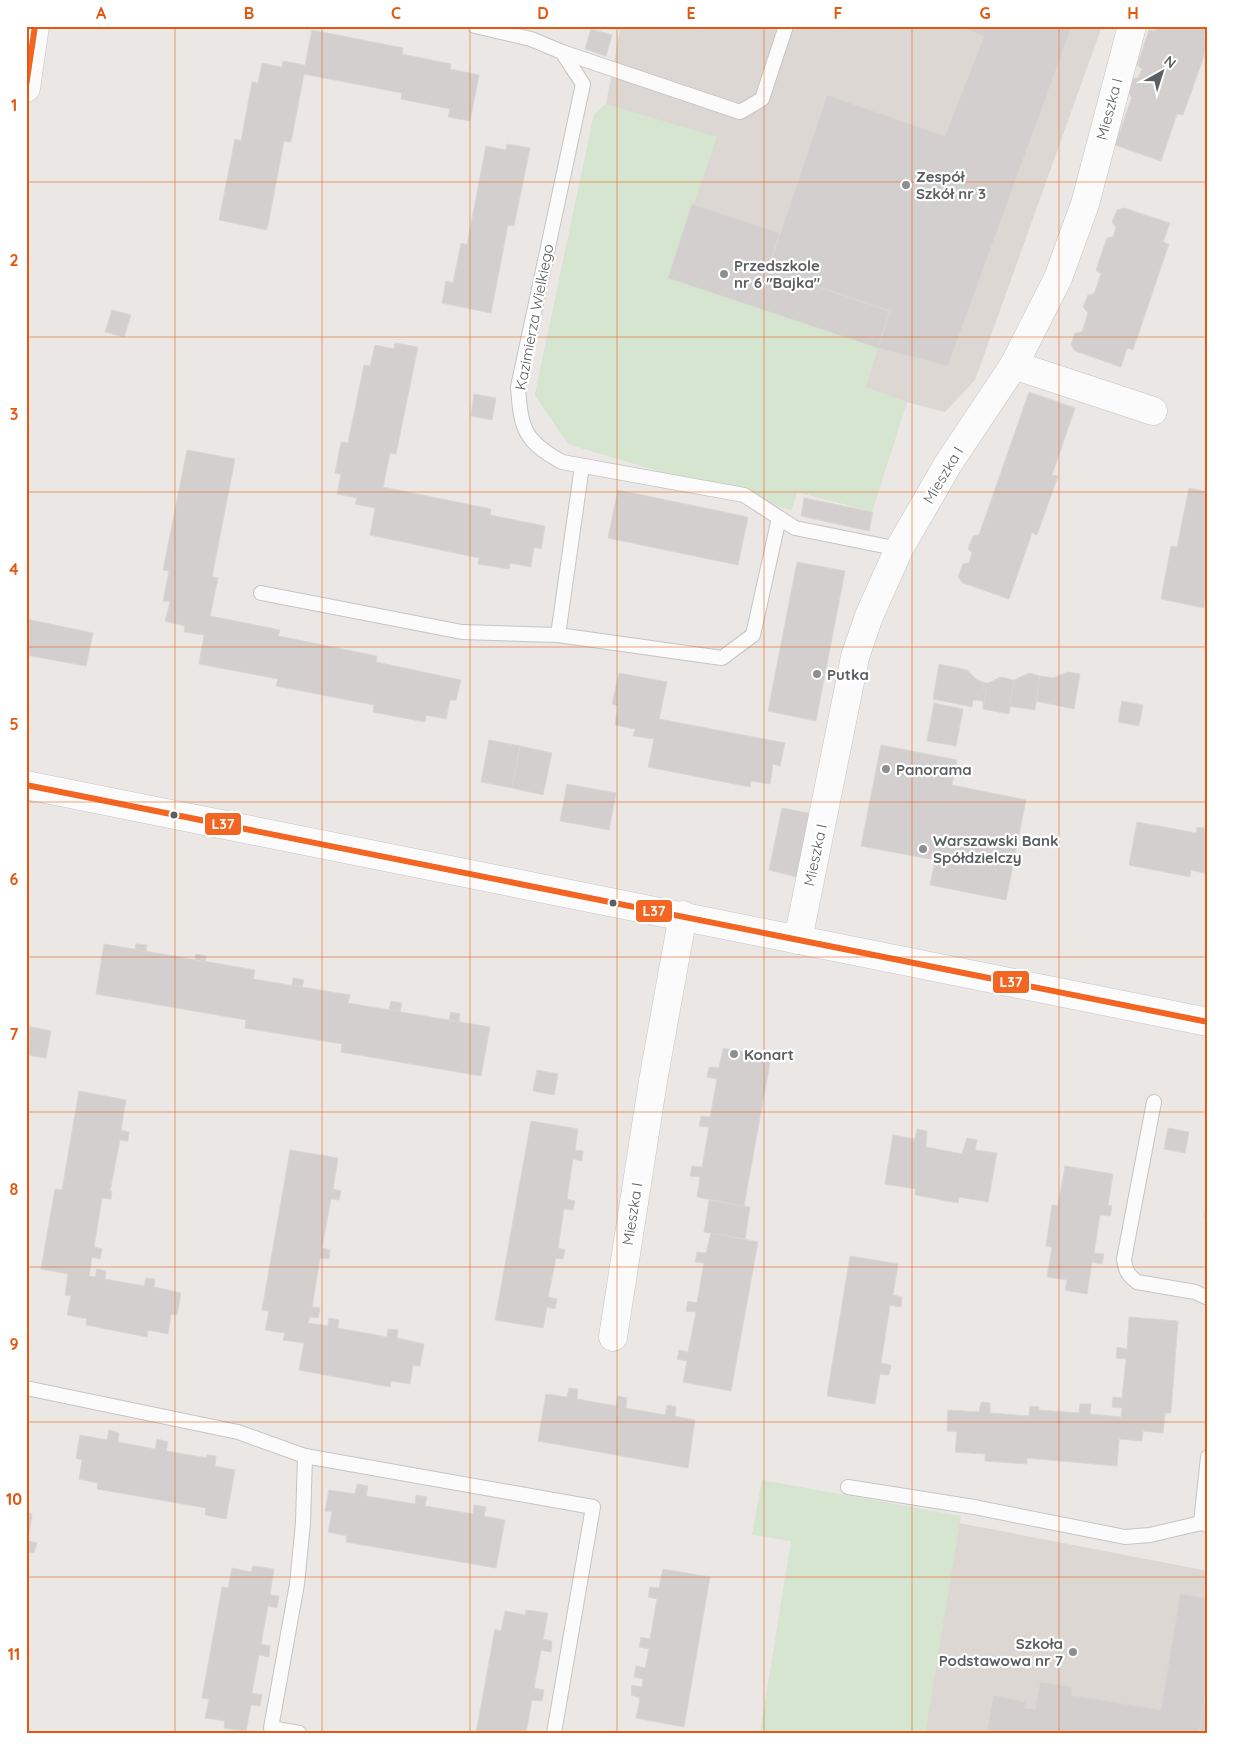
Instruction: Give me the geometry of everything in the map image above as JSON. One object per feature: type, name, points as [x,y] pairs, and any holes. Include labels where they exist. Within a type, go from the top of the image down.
[{"type":"street","points":[[26,88],[35,26]]},
{"type":"street","name":"Mieszka I","points":[[798,940],[855,657],[869,616],[899,549],[948,464],[1014,365],[1058,278],[1085,204],[1132,26]]},
{"type":"street","points":[[1014,365],[1153,411]]},
{"type":"street","points":[[26,785],[683,915],[798,940],[1208,1022]]},
{"type":"street","name":"Mieszka I","points":[[612,1337],[653,1081],[683,915]]},
{"type":"lane","points":[[475,26],[532,39],[562,52],[740,112],[762,99],[786,26]]},
{"type":"lane","name":"Kazimierza Wielkiego","points":[[562,52],[583,84],[518,387],[520,419],[528,436],[541,450],[562,462],[744,495],[795,528],[899,549]]},
{"type":"lane","points":[[558,635],[582,466]]},
{"type":"lane","points":[[261,593],[462,632],[558,635],[722,658],[753,635],[779,518]]},
{"type":"lane","points":[[1154,1102],[1124,1258],[1126,1270],[1137,1282],[1195,1292],[1208,1298]]},
{"type":"lane","points":[[26,1388],[238,1432],[306,1456],[593,1507],[554,1733]]},
{"type":"lane","points":[[299,1733],[271,1728],[297,1584],[303,1523],[306,1456]]},
{"type":"lane","points":[[848,1487],[974,1507],[1125,1537],[1150,1535],[1204,1524],[1208,1457]]},
{"type":"shaded area","points":[[607,26],[1102,26],[975,380],[945,412],[907,402],[872,511],[797,492],[791,510],[568,444],[535,395],[594,115],[606,104],[620,30]]},
{"type":"shaded area","name":"Szkoła Podstawowa nr 7","points":[[959,1523],[1208,1571],[1208,1733],[925,1733]]},
{"type":"green space","points":[[606,104],[717,137],[668,278],[878,348],[866,387],[907,402],[872,511],[797,492],[791,510],[568,444],[535,395],[594,115]]},
{"type":"green space","points":[[762,1480],[961,1516],[925,1733],[760,1733],[791,1541],[752,1535]]},
{"type":"building","name":"Zespół Szkół nr 3","points":[[957,26],[1072,26],[948,366],[878,348],[890,311],[768,270],[827,95],[945,136],[984,36]]},
{"type":"building","points":[[1156,26],[1208,26],[1204,37],[1208,38],[1208,45],[1183,115],[1177,114],[1161,161],[1115,145],[1132,97],[1127,93],[1132,78],[1138,78],[1142,69],[1137,65],[1149,30],[1155,31]]},
{"type":"building","points":[[591,29],[612,35],[606,56],[585,49]]},
{"type":"building","points":[[312,30],[403,48],[402,54],[451,64],[450,69],[479,75],[470,121],[448,117],[450,109],[401,99],[402,93],[304,74],[291,142],[284,141],[267,230],[219,220],[235,139],[241,141],[252,82],[258,83],[262,63],[282,67],[283,61],[305,65]]},
{"type":"building","points":[[507,144],[530,148],[514,226],[508,225],[491,313],[442,303],[446,281],[453,283],[461,243],[467,245],[486,146],[506,150]]},
{"type":"building","name":"Przedszkole nr 6 \"Bajka\"","points":[[692,204],[780,233],[768,270],[890,311],[878,348],[668,278]]},
{"type":"building","points":[[1124,208],[1170,223],[1163,242],[1169,244],[1133,350],[1127,348],[1121,367],[1075,351],[1071,345],[1075,333],[1082,332],[1088,313],[1083,307],[1088,295],[1094,294],[1101,274],[1096,270],[1107,238],[1113,237],[1116,227],[1112,222],[1117,210]]},
{"type":"building","points":[[112,310],[131,315],[124,337],[105,332]]},
{"type":"building","points":[[395,343],[418,347],[396,454],[390,453],[383,487],[491,509],[490,515],[545,526],[541,549],[534,547],[531,567],[510,563],[509,569],[478,564],[479,558],[370,535],[375,508],[355,504],[357,498],[337,494],[341,474],[335,473],[341,442],[348,443],[364,365],[370,366],[375,345],[394,349]]},
{"type":"building","points":[[1029,392],[1075,408],[1052,475],[1058,476],[1037,535],[1032,533],[1009,599],[963,583],[958,577],[963,564],[969,563],[972,553],[968,549],[973,536],[979,535]]},
{"type":"building","points":[[474,394],[496,398],[492,420],[471,416]]},
{"type":"building","points":[[187,450],[235,459],[212,577],[218,578],[210,616],[280,630],[278,636],[377,656],[376,662],[461,680],[456,700],[450,700],[446,719],[426,715],[425,722],[373,712],[374,705],[276,686],[278,679],[199,664],[204,635],[184,632],[185,626],[165,621],[170,602],[163,601],[169,571],[163,570]]},
{"type":"building","points":[[1189,488],[1208,492],[1208,586],[1204,608],[1161,599],[1171,546],[1177,547]]},
{"type":"building","points":[[618,490],[748,517],[738,565],[608,538]]},
{"type":"building","points":[[804,498],[873,512],[869,531],[801,516]]},
{"type":"building","points":[[797,562],[845,571],[816,721],[768,711]]},
{"type":"building","points":[[26,619],[93,633],[86,666],[26,655]]},
{"type":"building","points":[[939,664],[967,670],[977,680],[983,682],[982,688],[987,689],[983,709],[983,701],[973,700],[972,707],[933,699]]},
{"type":"building","points":[[1068,672],[1080,674],[1074,709],[1036,701],[1040,676],[1053,678]]},
{"type":"building","points":[[619,673],[667,682],[659,719],[785,743],[780,766],[773,764],[770,784],[751,781],[750,787],[648,767],[654,739],[633,736],[635,729],[615,725],[618,706],[612,704]]},
{"type":"building","points":[[1029,673],[1040,676],[1035,710],[1009,706],[1014,680]]},
{"type":"building","points":[[1001,677],[1014,680],[1009,714],[983,709],[987,689],[982,688],[983,682],[988,683]]},
{"type":"building","points":[[1122,701],[1143,705],[1139,726],[1118,722]]},
{"type":"building","points":[[934,703],[963,709],[956,746],[927,741]]},
{"type":"building","points":[[489,740],[520,746],[512,788],[481,782]]},
{"type":"building","points":[[881,745],[957,760],[952,785],[1026,800],[1006,900],[930,885],[935,860],[861,846]]},
{"type":"building","points":[[520,746],[552,753],[543,795],[512,788]]},
{"type":"building","points":[[567,784],[616,793],[609,830],[560,821]]},
{"type":"building","points":[[782,808],[818,815],[805,879],[769,870]]},
{"type":"building","points":[[1137,822],[1196,833],[1197,827],[1208,829],[1208,874],[1191,870],[1190,877],[1129,865]]},
{"type":"building","points":[[104,944],[255,970],[253,979],[350,995],[348,1003],[490,1027],[481,1076],[341,1052],[342,1044],[245,1028],[246,1020],[96,994]]},
{"type":"building","points":[[136,944],[147,945],[146,952],[135,950]]},
{"type":"building","points":[[196,954],[206,956],[205,962],[195,960]]},
{"type":"building","points":[[293,978],[304,980],[302,987],[292,985]]},
{"type":"building","points":[[391,1001],[402,1003],[400,1012],[389,1010]]},
{"type":"building","points":[[451,1012],[460,1014],[459,1022],[449,1020]]},
{"type":"building","points":[[26,1026],[51,1031],[46,1058],[26,1055]]},
{"type":"building","points":[[723,1048],[771,1057],[744,1206],[697,1197],[700,1177],[690,1176],[692,1166],[702,1167],[709,1127],[699,1126],[701,1116],[710,1117],[717,1079],[707,1077],[709,1067],[719,1068]]},
{"type":"building","points":[[537,1070],[558,1074],[554,1095],[533,1091]]},
{"type":"building","points":[[79,1091],[126,1100],[121,1130],[129,1132],[128,1141],[120,1140],[110,1191],[112,1191],[111,1199],[102,1198],[94,1247],[102,1249],[100,1259],[92,1257],[89,1276],[95,1277],[97,1269],[106,1271],[105,1279],[144,1286],[146,1278],[155,1279],[154,1287],[181,1293],[177,1315],[171,1314],[168,1334],[148,1330],[147,1337],[86,1325],[87,1319],[67,1315],[71,1296],[65,1295],[68,1274],[41,1269],[55,1189],[62,1190]]},
{"type":"building","points":[[531,1121],[578,1129],[575,1150],[583,1151],[582,1161],[573,1159],[567,1199],[575,1201],[573,1210],[564,1209],[558,1248],[565,1250],[563,1259],[556,1258],[548,1297],[557,1299],[555,1309],[547,1307],[543,1328],[495,1320]]},
{"type":"building","points":[[1168,1128],[1189,1132],[1185,1153],[1164,1149]]},
{"type":"building","points":[[917,1129],[927,1131],[926,1147],[962,1154],[967,1138],[977,1140],[975,1150],[997,1153],[988,1202],[959,1197],[958,1203],[915,1195],[916,1189],[885,1184],[893,1135],[915,1139]]},
{"type":"building","points":[[290,1150],[338,1158],[333,1189],[341,1191],[339,1200],[331,1199],[322,1248],[330,1250],[329,1259],[320,1258],[312,1307],[320,1308],[318,1318],[310,1317],[308,1323],[328,1326],[329,1318],[339,1320],[338,1328],[387,1337],[388,1329],[398,1330],[397,1338],[424,1344],[420,1366],[413,1365],[410,1384],[391,1381],[390,1387],[299,1370],[304,1343],[283,1340],[285,1333],[265,1330],[269,1311],[262,1310]]},
{"type":"building","points":[[1065,1166],[1113,1174],[1108,1205],[1112,1206],[1110,1216],[1100,1215],[1094,1253],[1104,1254],[1102,1264],[1092,1262],[1087,1294],[1065,1290],[1067,1280],[1047,1277],[1052,1247],[1046,1246],[1052,1205],[1058,1206]]},
{"type":"building","points":[[1208,1195],[1208,1217],[1204,1217]]},
{"type":"building","points":[[709,1200],[750,1207],[745,1239],[704,1232]]},
{"type":"building","points":[[711,1233],[758,1242],[731,1391],[683,1382],[687,1361],[677,1359],[679,1350],[688,1352],[696,1312],[686,1311],[688,1301],[697,1303],[704,1263],[695,1262],[697,1252],[706,1253]]},
{"type":"building","points":[[850,1256],[898,1264],[893,1295],[902,1297],[901,1307],[890,1305],[881,1363],[891,1365],[889,1375],[880,1374],[875,1404],[827,1396]]},
{"type":"building","points":[[1129,1317],[1178,1321],[1171,1413],[1165,1413],[1163,1433],[1143,1431],[1142,1441],[1119,1439],[1117,1466],[1027,1458],[1027,1464],[985,1461],[985,1454],[955,1452],[957,1432],[947,1431],[948,1410],[979,1412],[981,1402],[990,1403],[990,1413],[1029,1416],[1030,1406],[1039,1407],[1039,1410],[1079,1413],[1080,1404],[1091,1404],[1090,1414],[1121,1417],[1122,1408],[1112,1407],[1113,1397],[1122,1398],[1126,1359],[1116,1358],[1117,1347],[1127,1349]]},
{"type":"building","points":[[569,1388],[578,1389],[577,1399],[616,1406],[618,1396],[627,1398],[626,1408],[665,1415],[667,1405],[676,1407],[675,1416],[695,1420],[688,1468],[538,1441],[546,1394],[567,1397]]},
{"type":"building","points":[[109,1430],[119,1433],[118,1442],[155,1449],[157,1439],[168,1442],[166,1451],[207,1458],[207,1455],[216,1456],[215,1466],[235,1470],[226,1519],[205,1515],[206,1508],[97,1489],[98,1483],[79,1479],[82,1460],[76,1458],[80,1435],[107,1440]]},
{"type":"building","points":[[357,1484],[368,1486],[366,1496],[415,1504],[416,1495],[427,1497],[425,1506],[473,1514],[474,1505],[486,1507],[484,1516],[505,1520],[496,1568],[346,1542],[347,1536],[328,1532],[332,1512],[325,1511],[329,1490],[355,1494]]},
{"type":"building","points":[[26,1513],[32,1514],[28,1541],[37,1543],[34,1553],[26,1551]]},
{"type":"building","points":[[253,1566],[274,1569],[270,1595],[279,1596],[277,1608],[268,1606],[261,1644],[270,1646],[269,1657],[259,1655],[252,1693],[262,1695],[260,1706],[251,1705],[246,1731],[224,1728],[225,1721],[205,1718],[209,1699],[202,1698],[222,1587],[228,1588],[232,1568],[251,1572]]},
{"type":"building","points":[[663,1569],[710,1577],[684,1727],[636,1718],[640,1698],[631,1695],[632,1685],[642,1687],[643,1679],[634,1677],[636,1666],[645,1668],[649,1649],[639,1647],[641,1637],[650,1639],[657,1599],[648,1597],[650,1587],[659,1588]]},
{"type":"building","points":[[1180,1594],[1208,1598],[1208,1680],[1199,1733],[987,1733],[993,1695],[1026,1702],[1024,1708],[1035,1709],[1040,1682],[1072,1687],[1071,1695],[1161,1710]]},
{"type":"building","points":[[526,1610],[548,1613],[543,1639],[552,1641],[551,1652],[541,1650],[534,1688],[544,1690],[542,1701],[532,1700],[526,1733],[476,1733],[495,1629],[501,1631],[505,1611],[525,1615]]},
{"type":"building","points":[[1208,1680],[1208,1733],[1199,1733]]},
{"type":"transit line","name":"L37","points":[[26,86],[35,26]]},
{"type":"transit line","name":"L37","points":[[26,785],[1208,1022]]},
{"type":"place","name":"Zespół Szkół nr 3","points":[[906,185]]},
{"type":"place","name":"Przedszkole nr 6 \"Bajka\"","points":[[724,274]]},
{"type":"place","name":"Putka","points":[[817,674]]},
{"type":"place","name":"Panorama","points":[[886,769]]},
{"type":"place","name":"Warszawski Bank Spółdzielczy","points":[[923,849]]},
{"type":"place","name":"Konart","points":[[734,1054]]},
{"type":"place","name":"Szkoła Podstawowa nr 7","points":[[1073,1652]]}]
